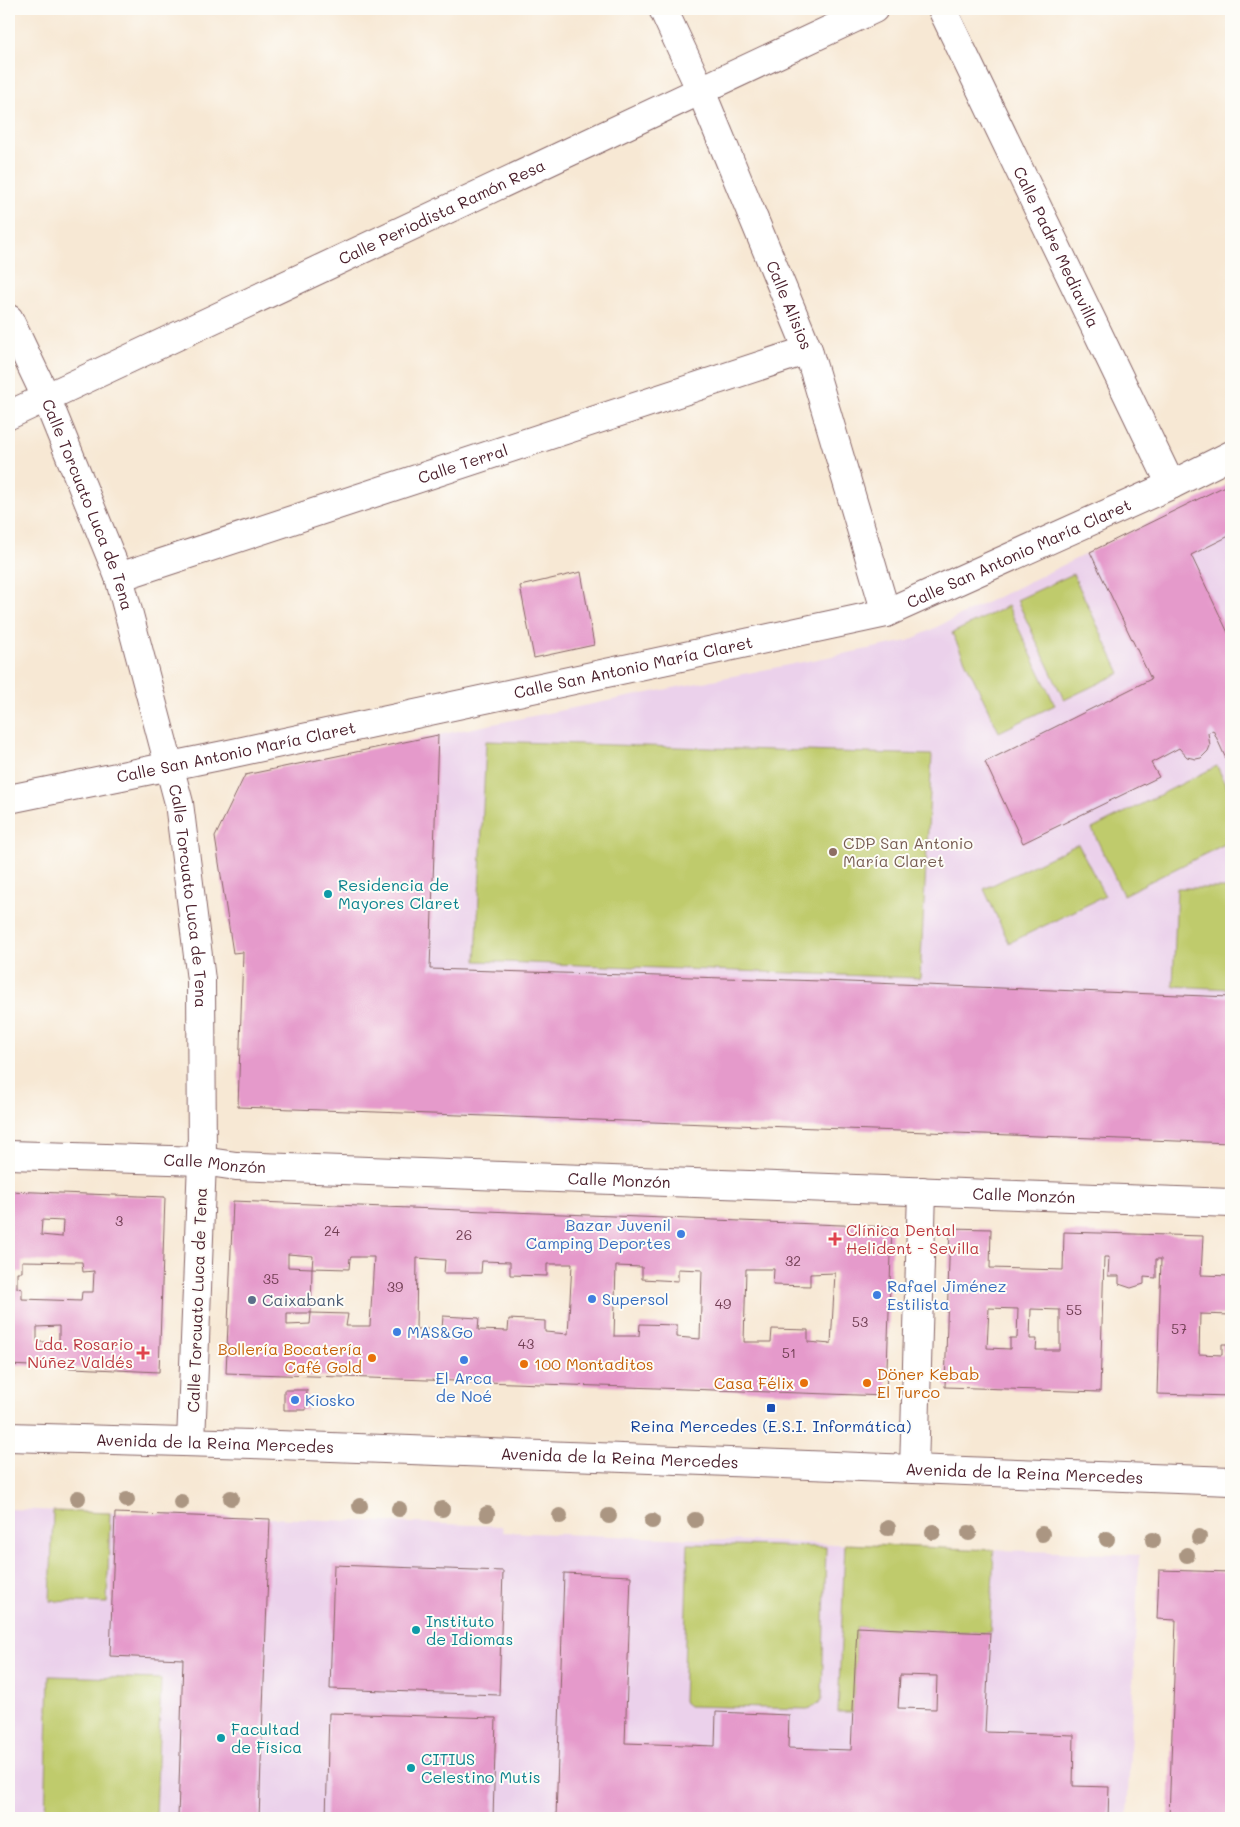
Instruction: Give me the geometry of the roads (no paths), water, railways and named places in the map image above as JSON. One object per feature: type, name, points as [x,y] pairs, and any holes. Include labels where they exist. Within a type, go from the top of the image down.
[{"type":"street","name":"Calle Alisios","points":[[663,9],[701,91],[808,350],[886,613]]},
{"type":"street","name":"Calle Periodista Ramón Resa","points":[[9,415],[874,9]]},
{"type":"street","name":"Calle Padre Mediavilla","points":[[942,9],[1171,485]]},
{"type":"street","name":"Calle Torcuato Luca de Tena","points":[[9,319],[46,397],[119,577],[179,803],[201,980],[202,1161],[191,1442]]},
{"type":"street","name":"Calle Terral","points":[[119,577],[808,350]]},
{"type":"street","name":"Calle San Antonio María Claret","points":[[9,800],[886,613],[1171,485],[1231,455]]},
{"type":"street","name":"Calle Monzón","points":[[9,1156],[202,1161],[236,1166],[1231,1203]]},
{"type":"street","points":[[914,1469],[922,1191]]},
{"type":"street","name":"Avenida de la Reina Mercedes","points":[[9,1437],[191,1442],[1231,1481]]},
{"type":"place","name":"CDP San Antonio María Claret","points":[[833,852]]},
{"type":"place","name":"Residencia de Mayores Claret","points":[[328,894]]},
{"type":"place","name":"Bazar Juvenil Camping Deportes","points":[[681,1234]]},
{"type":"place","name":"Clínica Dental Helident - Sevilla","points":[[835,1239]]},
{"type":"place","name":"Rafael Jiménez Estilista","points":[[877,1295]]},
{"type":"place","name":"Supersol","points":[[592,1299]]},
{"type":"place","name":"Caixabank","points":[[252,1300]]},
{"type":"place","name":"MAS&Go","points":[[397,1332]]},
{"type":"place","name":"Lda. Rosario Núñez Valdés","points":[[143,1353]]},
{"type":"place","name":"Bollería Bocatería Café Gold","points":[[372,1358]]},
{"type":"place","name":"El Arca de Noé","points":[[464,1360]]},
{"type":"place","name":"100 Montaditos","points":[[524,1364]]},
{"type":"place","name":"Casa Félix","points":[[804,1383]]},
{"type":"place","name":"Döner Kebab El Turco","points":[[867,1383]]},
{"type":"place","name":"Kiosko","points":[[295,1400]]},
{"type":"place","name":"Reina Mercedes (E.S.I. Informática)","points":[[771,1408]]},
{"type":"place","name":"Instituto de Idiomas","points":[[416,1630]]},
{"type":"place","name":"Facultad de Física","points":[[221,1738]]},
{"type":"place","name":"CITIUS Celestino Mutis","points":[[411,1768]]}]
